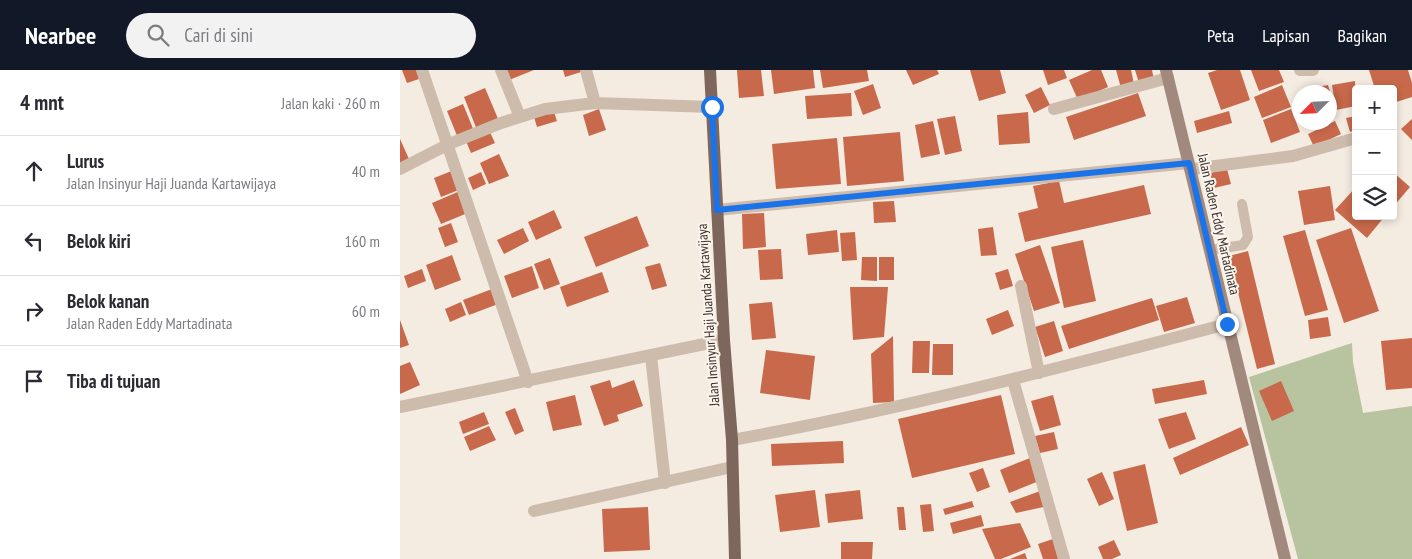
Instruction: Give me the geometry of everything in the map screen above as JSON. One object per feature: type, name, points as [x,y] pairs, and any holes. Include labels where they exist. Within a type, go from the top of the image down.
[{"type":"main road","name":"Jalan Insinyur Haji Juanda Kartawijaya","points":[[710,70],[724,340],[732,440],[735,559]]},
{"type":"main road","name":"Jalan Raden Eddy Martadinata","points":[[1167,74],[1284,559]]},
{"type":"street","points":[[422,70],[449,144],[528,382]]},
{"type":"street","points":[[501,70],[520,117]]},
{"type":"street","points":[[586,70],[596,103]]},
{"type":"street","points":[[1300,70],[1313,70]]},
{"type":"street","points":[[1054,109],[1167,74]]},
{"type":"street","points":[[400,169],[449,144],[545,109],[596,103],[712,107]]},
{"type":"street","points":[[717,210],[1293,156],[1352,139]]},
{"type":"street","points":[[1021,286],[1039,373]]},
{"type":"street","points":[[732,440],[796,428],[1013,380],[1227,324]]},
{"type":"street","points":[[400,408],[724,340]]},
{"type":"street","points":[[651,356],[670,482]]},
{"type":"street","points":[[1013,380],[1064,559]]},
{"type":"street","points":[[534,511],[732,467]]},
{"type":"lane","points":[[1210,250],[1243,245],[1248,237],[1242,204]]},
{"type":"green space","points":[[1352,343],[1353,362],[1363,413],[1412,406],[1412,559],[1298,559],[1249,377]]},
{"type":"building","points":[[402,70],[419,70],[422,78],[407,83]]},
{"type":"building","points":[[505,70],[534,70],[509,80]]},
{"type":"building","points":[[563,70],[581,70],[581,72],[565,77]]},
{"type":"building","points":[[737,70],[761,70],[764,96],[739,98]]},
{"type":"building","points":[[771,70],[813,70],[815,88],[774,94]]},
{"type":"building","points":[[820,70],[867,70],[869,81],[823,88]]},
{"type":"building","points":[[906,70],[937,70],[939,74],[913,85]]},
{"type":"building","points":[[970,70],[1000,70],[1006,93],[979,101]]},
{"type":"building","points":[[1043,70],[1064,70],[1067,78],[1048,85]]},
{"type":"building","points":[[1092,70],[1101,70],[1108,87],[1078,100],[1069,80]]},
{"type":"building","points":[[1116,70],[1131,70],[1134,84],[1121,88]]},
{"type":"building","points":[[1135,70],[1152,70],[1154,80],[1139,83]]},
{"type":"building","points":[[1217,70],[1240,70],[1250,100],[1221,110],[1208,73]]},
{"type":"building","points":[[1251,70],[1279,70],[1284,82],[1259,91]]},
{"type":"building","points":[[1369,70],[1408,70],[1412,83],[1412,97],[1397,102],[1397,85],[1374,85]]},
{"type":"building","points":[[1355,81],[1355,85],[1352,85],[1352,107],[1337,110],[1337,85],[1332,85]]},
{"type":"building","points":[[873,84],[881,108],[863,115],[854,91]]},
{"type":"building","points":[[1282,85],[1291,107],[1262,118],[1254,97]]},
{"type":"building","points":[[1041,87],[1050,105],[1034,113],[1025,95]]},
{"type":"building","points":[[485,88],[499,121],[477,130],[464,97]]},
{"type":"building","points":[[851,93],[852,116],[807,119],[805,96]]},
{"type":"building","points":[[1138,93],[1146,116],[1074,140],[1066,117]]},
{"type":"building","points":[[463,104],[474,131],[458,138],[447,111]]},
{"type":"building","points":[[599,109],[606,130],[589,136],[583,115]]},
{"type":"building","points":[[1291,109],[1292,130],[1299,130],[1300,132],[1271,143],[1263,120]]},
{"type":"building","points":[[1229,111],[1232,123],[1197,133],[1194,121]]},
{"type":"building","points":[[554,112],[557,121],[537,127],[534,117]]},
{"type":"building","points":[[1028,112],[1030,143],[999,145],[997,115]]},
{"type":"building","points":[[955,116],[962,151],[945,155],[937,119]]},
{"type":"building","points":[[1352,117],[1352,131],[1350,132],[1346,118]]},
{"type":"building","points":[[1412,119],[1412,140],[1401,129]]},
{"type":"building","points":[[933,121],[940,154],[921,158],[915,125]]},
{"type":"building","points":[[1337,125],[1341,134],[1314,147],[1308,134],[1316,130],[1337,130]]},
{"type":"building","points":[[489,130],[495,143],[471,153],[466,141]]},
{"type":"building","points":[[900,132],[904,181],[847,186],[843,137]]},
{"type":"building","points":[[837,138],[841,184],[776,189],[772,144]]},
{"type":"building","points":[[400,139],[409,159],[400,163]]},
{"type":"building","points":[[499,154],[509,176],[489,184],[480,163]]},
{"type":"building","points":[[1227,169],[1231,184],[1214,188],[1210,173]]},
{"type":"building","points":[[454,170],[461,189],[441,197],[434,178]]},
{"type":"building","points":[[481,172],[486,184],[473,190],[468,178]]},
{"type":"building","points":[[1397,176],[1410,187],[1397,202]]},
{"type":"building","points":[[1059,181],[1064,203],[1144,185],[1151,214],[1025,242],[1018,213],[1038,208],[1033,186]]},
{"type":"building","points":[[1330,186],[1335,220],[1304,225],[1298,191]]},
{"type":"building","points":[[460,191],[470,212],[441,224],[432,203]]},
{"type":"building","points":[[1352,191],[1352,220],[1382,220],[1367,238],[1335,210]]},
{"type":"building","points":[[894,201],[896,222],[874,223],[873,202]]},
{"type":"building","points":[[554,210],[562,228],[536,240],[528,222]]},
{"type":"building","points":[[764,213],[766,247],[743,249],[742,214]]},
{"type":"building","points":[[637,216],[649,246],[596,267],[584,237]]},
{"type":"building","points":[[451,223],[458,242],[445,247],[438,228]]},
{"type":"building","points":[[993,227],[997,255],[981,256],[978,229]]},
{"type":"building","points":[[523,228],[529,241],[504,254],[497,240]]},
{"type":"building","points":[[1351,228],[1379,311],[1344,323],[1316,240]]},
{"type":"building","points":[[837,230],[839,252],[808,255],[806,234]]},
{"type":"building","points":[[1305,230],[1328,310],[1305,316],[1283,236]]},
{"type":"building","points":[[855,232],[857,260],[842,261],[840,233]]},
{"type":"building","points":[[1083,240],[1096,301],[1064,308],[1051,247]]},
{"type":"building","points":[[1040,245],[1060,303],[1034,311],[1015,254]]},
{"type":"building","points":[[781,249],[783,279],[760,280],[758,250]]},
{"type":"building","points":[[1248,251],[1275,364],[1257,369],[1229,256]]},
{"type":"building","points":[[452,255],[461,280],[435,290],[426,265]]},
{"type":"building","points":[[862,257],[877,257],[877,281],[861,280]]},
{"type":"building","points":[[879,257],[894,257],[894,280],[879,280]]},
{"type":"building","points":[[550,258],[560,284],[544,290],[534,264]]},
{"type":"building","points":[[660,263],[667,286],[652,290],[645,267]]},
{"type":"building","points":[[532,266],[539,288],[512,298],[504,276]]},
{"type":"building","points":[[422,269],[426,281],[408,288],[404,276]]},
{"type":"building","points":[[1008,269],[1013,286],[1000,290],[995,273]]},
{"type":"building","points":[[602,272],[609,292],[567,307],[560,287]]},
{"type":"building","points":[[850,287],[888,287],[884,337],[853,340]]},
{"type":"building","points":[[492,289],[498,304],[469,315],[463,300]]},
{"type":"building","points":[[1187,297],[1195,323],[1164,332],[1156,306]]},
{"type":"building","points":[[1152,298],[1159,320],[1069,349],[1061,326]]},
{"type":"building","points":[[461,302],[466,315],[450,322],[445,309]]},
{"type":"building","points":[[772,302],[776,338],[752,340],[749,304]]},
{"type":"building","points":[[1008,310],[1014,326],[992,335],[986,319]]},
{"type":"building","points":[[1328,317],[1331,336],[1310,339],[1308,320]]},
{"type":"building","points":[[400,320],[409,345],[400,348]]},
{"type":"building","points":[[1054,321],[1063,351],[1045,357],[1035,327]]},
{"type":"building","points":[[893,336],[894,402],[873,403],[871,354]]},
{"type":"building","points":[[1412,338],[1412,388],[1386,390],[1381,341]]},
{"type":"building","points":[[913,341],[930,341],[929,373],[912,373]]},
{"type":"building","points":[[933,344],[953,344],[953,375],[932,375]]},
{"type":"building","points":[[766,350],[815,356],[810,400],[760,393]]},
{"type":"building","points":[[410,362],[420,385],[400,394],[400,366]]},
{"type":"building","points":[[610,380],[612,388],[634,380],[643,406],[617,415],[619,421],[604,426],[590,386]]},
{"type":"building","points":[[1204,380],[1207,394],[1155,404],[1152,389]]},
{"type":"building","points":[[1281,381],[1294,411],[1272,421],[1259,391]]},
{"type":"building","points":[[575,395],[582,425],[553,431],[546,402]]},
{"type":"building","points":[[1001,395],[1015,454],[912,478],[898,419]]},
{"type":"building","points":[[1053,395],[1061,425],[1040,431],[1031,401]]},
{"type":"building","points":[[515,408],[524,431],[515,435],[505,412]]},
{"type":"building","points":[[484,412],[489,424],[463,434],[459,422]]},
{"type":"building","points":[[1186,412],[1196,439],[1169,449],[1158,419]]},
{"type":"building","points":[[489,426],[496,440],[470,451],[464,437]]},
{"type":"building","points":[[1241,427],[1249,445],[1180,475],[1173,458]]},
{"type":"building","points":[[1054,432],[1058,449],[1040,453],[1035,436]]},
{"type":"building","points":[[843,441],[844,463],[772,466],[771,444]]},
{"type":"building","points":[[1030,458],[1039,481],[1009,493],[1000,470]]},
{"type":"building","points":[[1145,464],[1158,523],[1127,531],[1113,472]]},
{"type":"building","points":[[983,468],[990,487],[977,492],[969,473]]},
{"type":"building","points":[[1102,472],[1114,499],[1099,506],[1087,479]]},
{"type":"building","points":[[815,490],[820,527],[780,532],[775,495]]},
{"type":"building","points":[[860,490],[863,519],[828,523],[825,494]]},
{"type":"building","points":[[1043,490],[1048,506],[1016,513],[1010,502]]},
{"type":"building","points":[[972,501],[974,507],[945,515],[943,509]]},
{"type":"building","points":[[931,504],[934,531],[923,532],[920,505]]},
{"type":"building","points":[[648,507],[650,550],[604,552],[602,509]]},
{"type":"building","points":[[897,507],[904,507],[906,530],[899,530]]},
{"type":"building","points":[[981,515],[984,526],[953,534],[950,523]]},
{"type":"building","points":[[1020,523],[1031,547],[1001,559],[995,559],[982,529]]},
{"type":"building","points":[[1053,539],[1061,559],[1043,559],[1038,544]]},
{"type":"building","points":[[1114,540],[1121,555],[1112,559],[1103,559],[1098,547]]},
{"type":"building","points":[[841,542],[873,542],[872,559],[841,559]]},
{"type":"building","points":[[1025,553],[1027,559],[1010,559]]},
{"type":"route","points":[[712,107],[717,210],[1189,163],[1192,169],[1227,324]]}]
